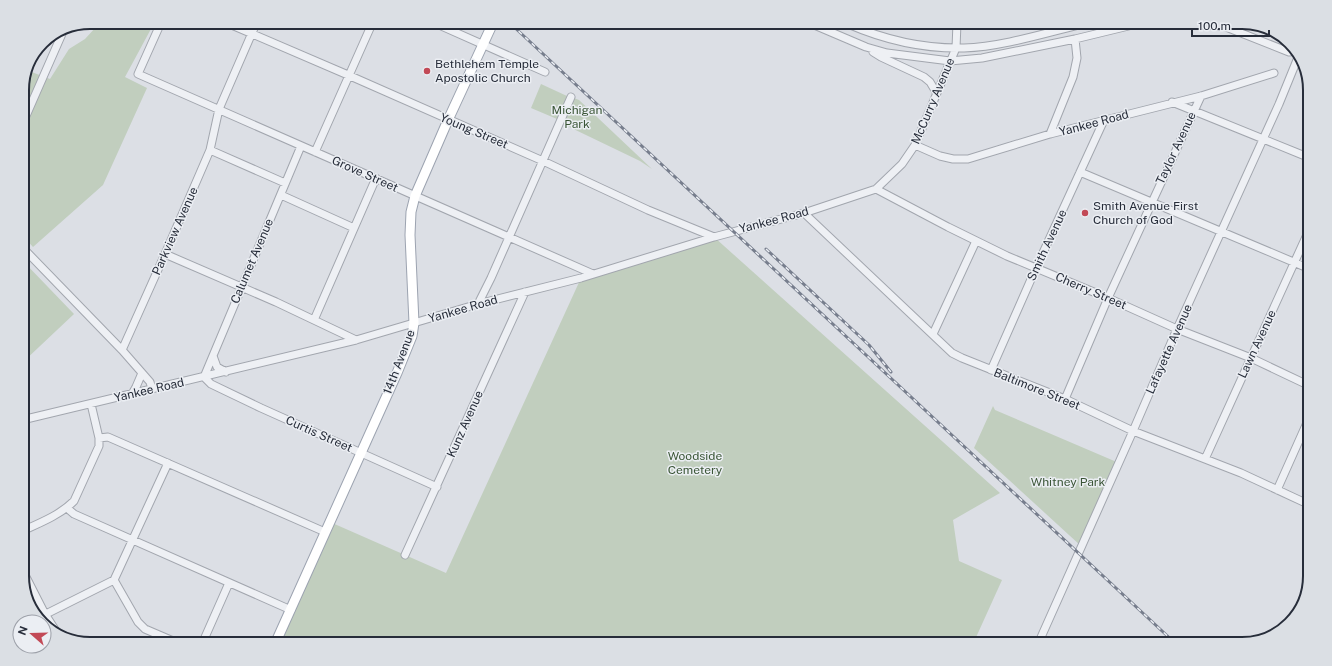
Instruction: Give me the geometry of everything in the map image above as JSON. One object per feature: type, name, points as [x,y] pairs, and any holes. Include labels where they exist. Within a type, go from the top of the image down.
[{"type":"main road","name":"14th Avenue","points":[[278,637],[397,373],[412,336],[414,323],[410,235],[411,212],[415,196],[490,29]]},
{"type":"street","name":"Grove Street","points":[[157,29],[138,74],[592,274]]},
{"type":"street","name":"Young Street","points":[[240,29],[543,161],[648,210],[714,237]]},
{"type":"street","name":"Parkview Avenue","points":[[122,350],[210,150],[219,109],[254,29]]},
{"type":"street","points":[[315,152],[370,29]]},
{"type":"street","points":[[446,29],[545,72]]},
{"type":"street","points":[[824,29],[866,47],[887,53],[950,61],[982,58],[1116,29]]},
{"type":"street","points":[[861,29],[881,37],[900,42],[937,47],[965,48],[996,44],[1060,29]]},
{"type":"street","points":[[956,48],[957,29]]},
{"type":"street","points":[[1231,29],[1290,52]]},
{"type":"street","points":[[29,108],[61,37]]},
{"type":"street","points":[[1050,134],[1073,77],[1077,58],[1075,39]]},
{"type":"street","points":[[866,47],[881,57],[924,77],[930,82],[936,92]]},
{"type":"street","name":"McCurry Avenue","points":[[876,189],[902,164],[915,145],[936,92],[956,48]]},
{"type":"street","name":"Lafayette Avenue","points":[[1041,637],[1177,329],[1264,139],[1296,62]]},
{"type":"street","name":"Yankee Road","points":[[915,145],[940,156],[953,159],[968,159],[1050,134],[1172,102],[1201,96],[1274,73]]},
{"type":"street","name":"Taylor Avenue","points":[[1065,399],[1108,298],[1201,96]]},
{"type":"street","points":[[478,304],[572,97]]},
{"type":"street","points":[[1172,102],[1303,155]]},
{"type":"street","name":"Smith Avenue","points":[[991,370],[1104,120]]},
{"type":"street","name":"Calumet Avenue","points":[[204,377],[301,146]]},
{"type":"street","points":[[210,150],[286,183]]},
{"type":"street","points":[[1080,172],[1303,266]]},
{"type":"street","points":[[314,320],[376,178]]},
{"type":"street","name":"Yankee Road","points":[[29,418],[356,340],[478,304],[592,274],[714,237],[804,213],[876,189]]},
{"type":"street","name":"Cherry Street","points":[[876,189],[976,241],[1177,329],[1251,358],[1303,383]]},
{"type":"street","points":[[280,195],[354,228]]},
{"type":"street","name":"Baltimore Street","points":[[804,213],[952,353],[1065,399],[1133,431],[1241,473],[1303,502]]},
{"type":"street","points":[[933,334],[976,241]]},
{"type":"street","name":"Lawn Avenue","points":[[1205,460],[1303,244]]},
{"type":"street","points":[[29,253],[122,350],[150,382],[152,389]]},
{"type":"street","points":[[165,254],[242,287],[356,340]]},
{"type":"street","name":"Kunz Avenue","points":[[405,555],[525,292]]},
{"type":"street","points":[[213,356],[217,367],[226,372],[220,378],[219,383],[221,388]]},
{"type":"street","points":[[132,394],[142,373]]},
{"type":"street","name":"Curtis Street","points":[[204,377],[212,384],[361,453],[437,486]]},
{"type":"street","points":[[29,528],[47,520],[67,508],[74,501],[99,446],[99,438],[90,404]]},
{"type":"street","points":[[1277,490],[1303,432]]},
{"type":"street","points":[[99,438],[108,437],[325,532]]},
{"type":"street","points":[[29,584],[45,614],[114,580],[168,463]]},
{"type":"street","points":[[67,508],[74,514],[291,610]]},
{"type":"street","points":[[114,580],[138,622],[145,629],[164,637]]},
{"type":"street","points":[[205,637],[229,583]]},
{"type":"green space","points":[[94,29],[151,29],[125,77],[147,88],[103,185],[33,247],[29,243],[29,86],[31,74],[32,72],[50,79],[69,49],[85,39]]},
{"type":"green space","points":[[541,84],[567,96],[557,119],[531,108]]},
{"type":"green space","name":"Michigan Park","points":[[571,97],[579,100],[652,169],[640,161],[561,123]]},
{"type":"green space","name":"Woodside Cemetery","points":[[714,237],[1000,493],[953,520],[959,561],[1002,580],[976,637],[278,637],[330,522],[446,573],[581,278]]},
{"type":"green space","points":[[29,267],[74,314],[29,356]]},
{"type":"green space","name":"Whitney Park","points":[[993,406],[995,410],[1119,463],[1081,546],[974,448]]},
{"type":"railway","points":[[516,29],[1168,637]]},
{"type":"railway","points":[[766,249],[869,345],[891,372]]},
{"type":"place","name":"Bethlehem Temple Apostolic Church","points":[[427,71]]},
{"type":"place","name":"Smith Avenue First Church of God","points":[[1085,213]]}]
